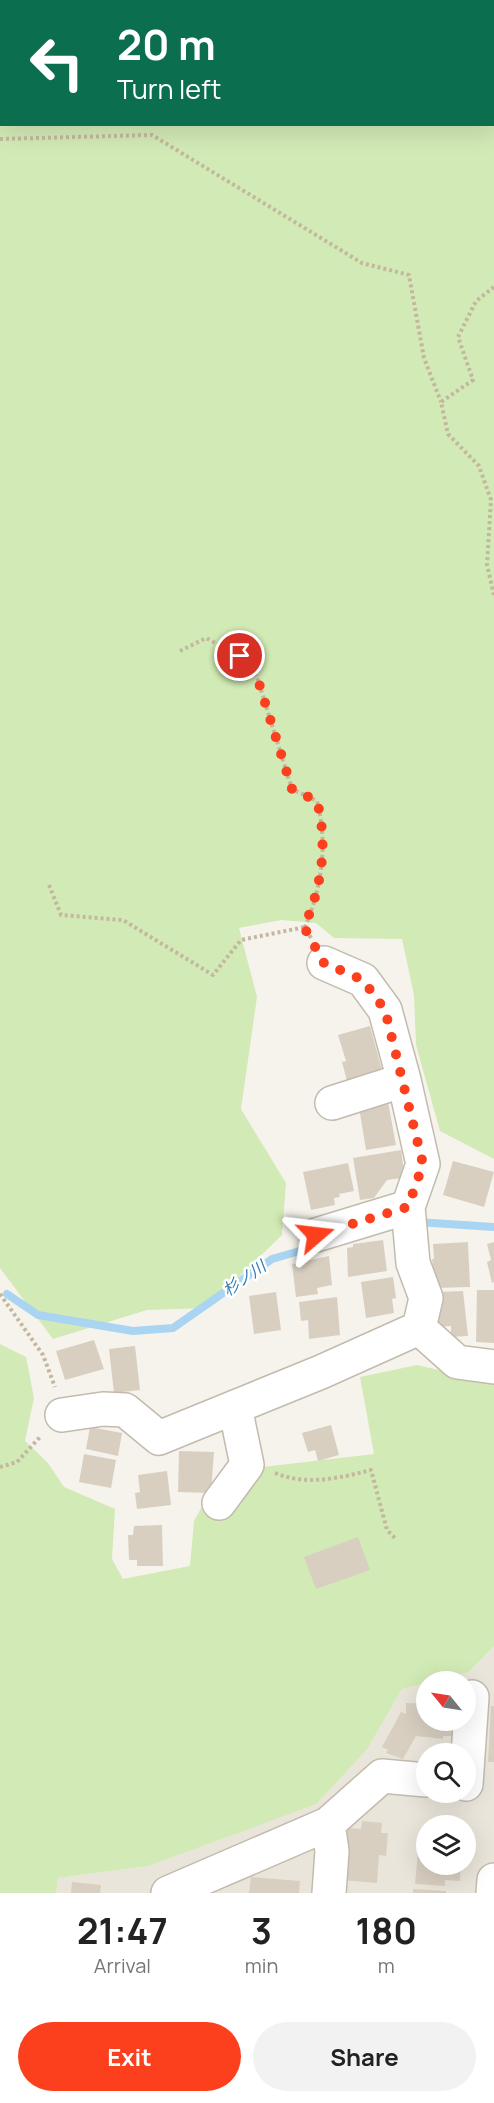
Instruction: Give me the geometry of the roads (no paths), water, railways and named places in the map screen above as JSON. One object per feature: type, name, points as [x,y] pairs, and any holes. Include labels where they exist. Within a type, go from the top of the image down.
[{"type":"street","points":[[324,963],[363,980],[385,1010],[404,1080],[423,1164],[408,1207],[413,1263],[426,1298],[419,1328]]},
{"type":"street","points":[[332,1103],[404,1080]]},
{"type":"street","points":[[316,1235],[408,1207]]},
{"type":"street","points":[[419,1328],[457,1362],[494,1367]]},
{"type":"street","points":[[62,1415],[103,1409],[125,1410],[159,1438],[419,1328]]},
{"type":"street","points":[[219,1503],[248,1465],[235,1407]]},
{"type":"street","points":[[168,1893],[328,1824],[382,1776],[416,1779]]},
{"type":"street","points":[[476,1785],[494,1787]]},
{"type":"street","points":[[328,1824],[332,1851],[329,1893]]},
{"type":"street","points":[[493,1893],[494,1880]]},
{"type":"waterway","name":"杉ノ川","points":[[417,1222],[494,1227]]},
{"type":"waterway","name":"杉ノ川","points":[[7,1294],[38,1315],[133,1331],[173,1328],[272,1259],[317,1246]]}]
